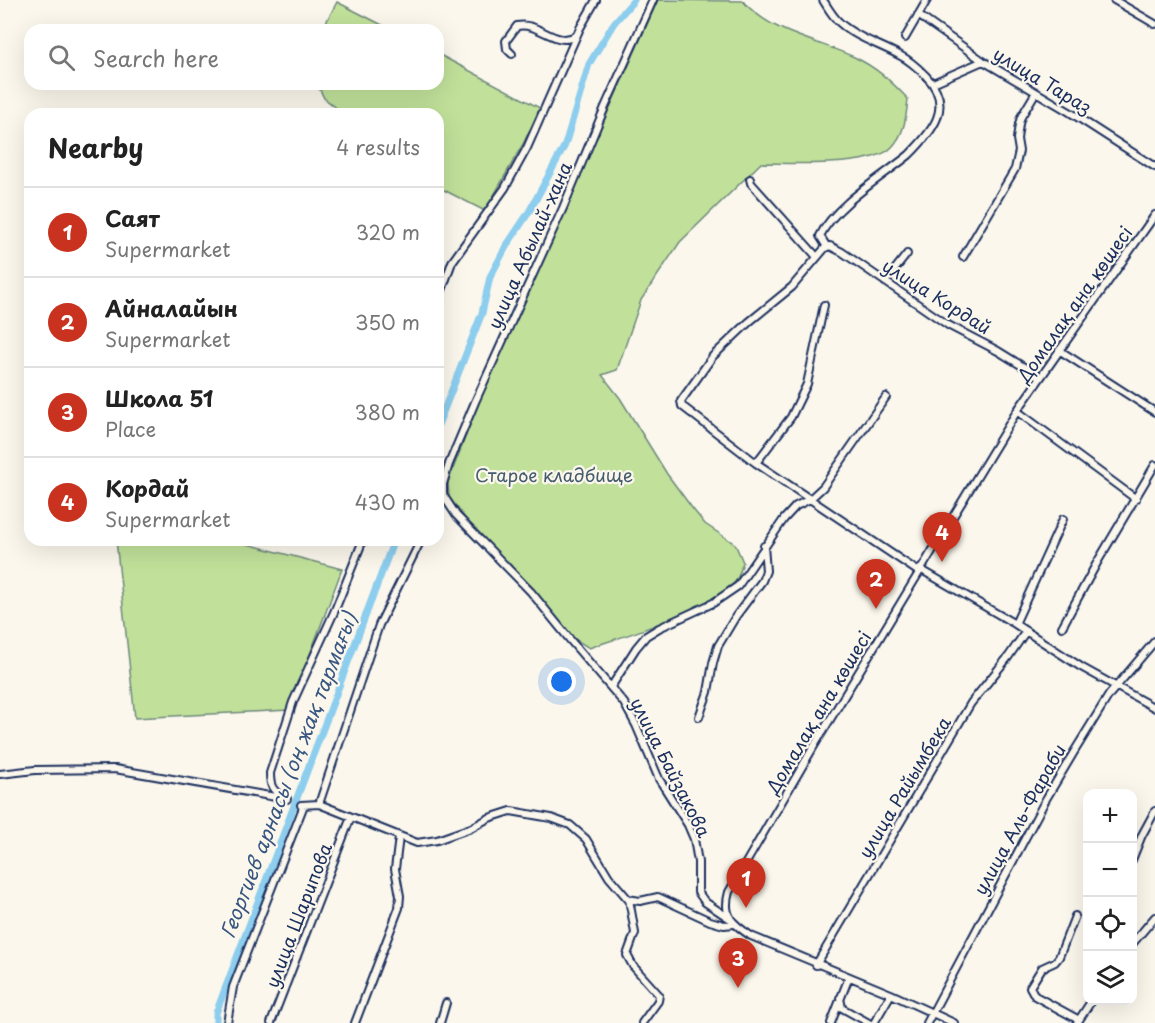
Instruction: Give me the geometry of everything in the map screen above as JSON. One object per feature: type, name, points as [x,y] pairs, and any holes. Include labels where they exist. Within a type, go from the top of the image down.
[{"type":"street","points":[[444,284],[449,270],[509,181],[528,146],[578,34],[596,0]]},
{"type":"street","name":"улица Абылай-хана","points":[[444,481],[475,402],[563,208],[653,0]]},
{"type":"street","points":[[823,0],[840,22],[909,61],[933,83],[940,102],[940,110],[935,124],[918,147],[836,213],[821,234],[829,246],[792,287],[748,322],[713,356],[680,404],[756,463],[919,571],[1015,624],[1081,667],[1155,708]]},
{"type":"street","points":[[905,38],[927,0]]},
{"type":"street","points":[[1114,0],[1155,24]]},
{"type":"street","name":"улица Тараз","points":[[918,15],[983,61],[1155,167]]},
{"type":"street","points":[[512,54],[507,50],[506,41],[517,26],[524,24],[562,39],[569,39],[578,34]]},
{"type":"street","points":[[933,83],[983,61]]},
{"type":"street","points":[[963,257],[1015,169],[1019,151],[1017,139],[1019,124],[1036,92]]},
{"type":"street","points":[[750,179],[773,209],[817,257]]},
{"type":"street","name":"Домалақ ана көшесі","points":[[733,922],[726,909],[729,892],[919,571],[1017,411],[1155,215]]},
{"type":"street","name":"улица Кордай","points":[[829,246],[849,257],[948,325],[998,351],[1040,377]]},
{"type":"street","points":[[885,282],[907,254]]},
{"type":"street","points":[[756,463],[791,417],[807,384],[824,305]]},
{"type":"street","points":[[1059,350],[1155,412]]},
{"type":"street","name":"улица Байзакова","points":[[611,687],[646,636],[728,594],[745,577],[764,546],[796,506],[810,499],[823,487],[886,397]]},
{"type":"street","name":"Домалақ ана көшесі","points":[[1017,411],[1136,499]]},
{"type":"street","points":[[1062,627],[1155,465]]},
{"type":"street","name":"улица Байзакова","points":[[444,497],[456,515],[531,592],[628,710],[659,779],[688,825],[694,839],[698,862],[698,892],[705,902],[751,936],[816,965],[891,994],[954,1023]]},
{"type":"street","points":[[1015,624],[1064,519]]},
{"type":"street","points":[[0,774],[35,770],[115,769],[286,799],[270,785],[270,773],[293,702],[335,610],[361,546]]},
{"type":"street","points":[[319,804],[379,625],[418,546]]},
{"type":"street","points":[[699,717],[708,692],[718,646],[766,572],[764,546]]},
{"type":"street","name":"улица Райымбека","points":[[816,965],[971,704],[1010,656],[1026,631]]},
{"type":"street","name":"улица Аль-Фараби","points":[[927,1023],[1046,799],[1102,705],[1155,641]]},
{"type":"street","points":[[227,1023],[233,987],[302,805],[319,804],[417,843],[426,843],[471,828],[489,818],[511,811],[551,818],[570,825],[586,839],[609,877],[629,899],[635,933],[627,955],[633,966],[659,995],[658,1001],[642,1023]]},
{"type":"street","points":[[1137,848],[1155,811]]},
{"type":"street","name":"улица Шарипова","points":[[271,1023],[351,817]]},
{"type":"street","points":[[355,1023],[390,942],[399,908],[399,888],[395,869],[399,837]]},
{"type":"street","points":[[629,899],[640,901],[658,897],[710,921],[724,925],[733,922]]},
{"type":"street","points":[[1075,916],[1059,957],[1051,965],[1042,968],[1030,988],[1038,998],[1078,1021],[1089,1005]]},
{"type":"street","points":[[1137,938],[1155,917]]},
{"type":"street","points":[[831,1023],[849,977]]},
{"type":"street","points":[[874,1023],[891,994]]},
{"type":"street","points":[[840,998],[842,1008],[869,1023]]},
{"type":"street","points":[[440,1023],[446,1004]]},
{"type":"green space","name":"Старое кладбище","points":[[658,0],[743,1],[754,12],[780,28],[869,65],[908,99],[900,136],[892,147],[882,154],[831,163],[761,163],[680,242],[641,300],[617,370],[602,375],[620,398],[667,474],[692,508],[705,524],[735,544],[743,562],[739,576],[721,594],[686,613],[589,648],[570,636],[537,593],[475,531],[449,497],[448,482],[482,394]]},
{"type":"green space","points":[[337,2],[380,24],[325,24]]},
{"type":"green space","points":[[444,57],[540,108],[524,142],[485,211],[444,190],[444,108],[336,108],[324,98],[320,90],[444,90]]},
{"type":"green space","points":[[117,546],[255,546],[342,569],[289,710],[135,718]]},
{"type":"waterway","name":"Георгиев арнасы (оң жақ тармағы)","points":[[444,410],[482,313],[490,277],[565,145],[589,64],[614,23],[634,0]]},
{"type":"waterway","name":"Георгиев арнасы (оң жақ тармағы)","points":[[216,1023],[216,1013],[392,546]]},
{"type":"place","name":"Кордай","points":[[942,562]]},
{"type":"place","name":"Айналайын","points":[[876,609]]},
{"type":"place","name":"Саят","points":[[746,908]]},
{"type":"place","name":"Школа 51","points":[[738,988]]}]
